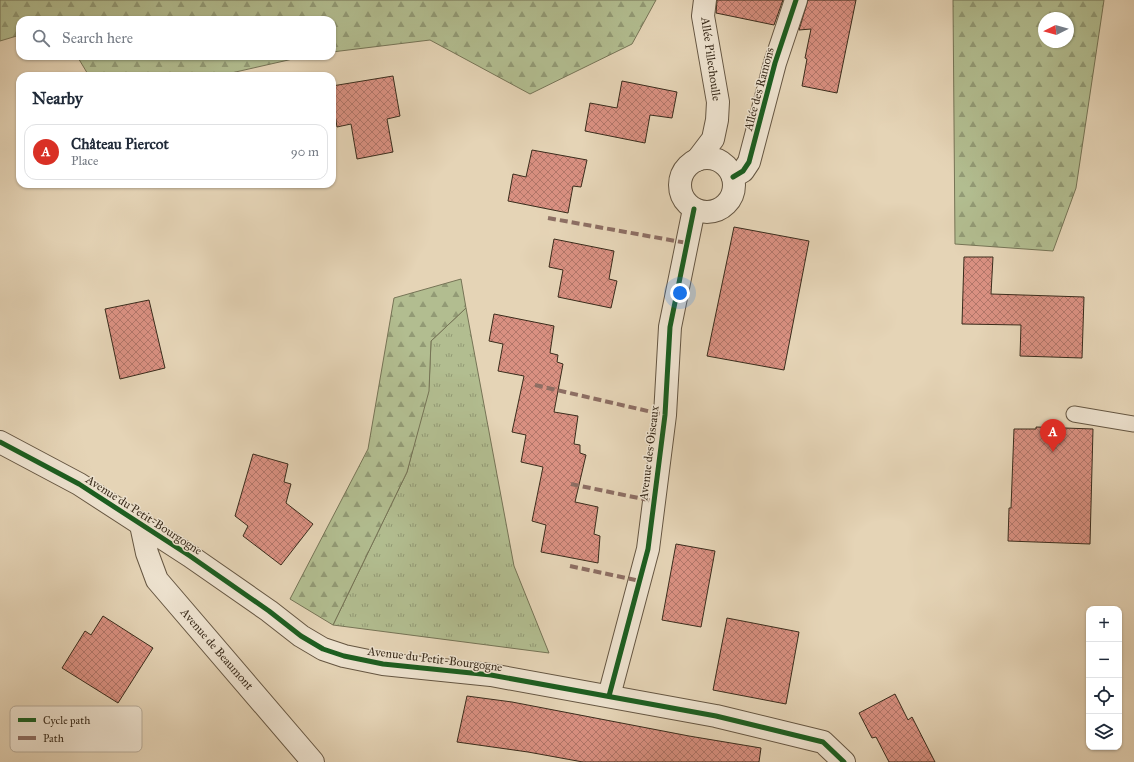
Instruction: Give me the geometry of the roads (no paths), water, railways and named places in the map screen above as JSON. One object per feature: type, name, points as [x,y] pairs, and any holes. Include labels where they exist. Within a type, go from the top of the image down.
[{"type":"street","name":"Allée Pillechoulle","points":[[697,160],[712,139],[717,120],[718,102],[703,16],[705,0]]},
{"type":"street","name":"Allée des Ramons","points":[[733,177],[743,171],[749,162],[775,63],[796,0]]},
{"type":"street","points":[[705,158],[714,159],[721,162],[727,167],[733,177],[734,185],[732,196],[726,205],[717,210],[704,212],[694,209],[683,197],[681,181],[686,168],[697,160],[705,158]]},
{"type":"street","name":"Avenue des Oiseaux","points":[[609,696],[648,549],[665,415],[670,327],[694,209]]},
{"type":"street","name":"Avenue du Petit-Bourgogne","points":[[0,442],[79,484],[141,526],[190,556],[270,611],[301,636],[323,649],[344,656],[383,664],[491,675],[716,716],[823,742],[844,762]]},
{"type":"street","name":"Avenue de Beaumont","points":[[141,526],[147,553],[157,580],[313,762]]},
{"type":"lane","points":[[1074,414],[1134,424]]},
{"type":"place","name":"Château Piercot","points":[[1053,452]]}]
